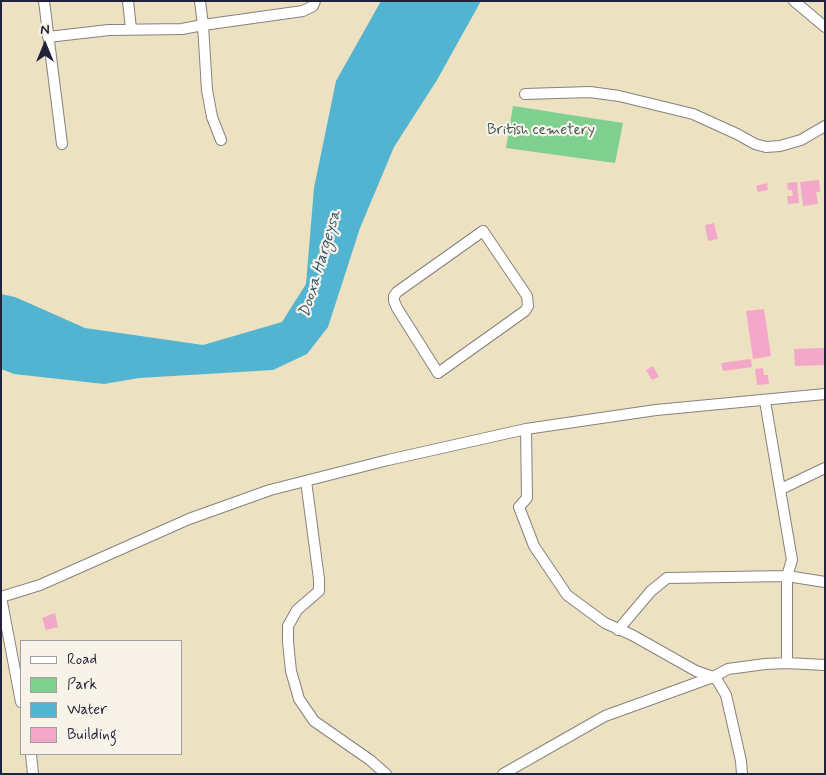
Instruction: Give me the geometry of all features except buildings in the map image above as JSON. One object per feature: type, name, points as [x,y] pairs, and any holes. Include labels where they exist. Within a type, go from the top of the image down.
[{"type":"street","points":[[44,1],[62,144]]},
{"type":"street","points":[[128,1],[131,29]]},
{"type":"street","points":[[200,1],[207,90],[212,117],[220,140]]},
{"type":"street","points":[[48,37],[109,30],[182,29],[304,11],[313,6],[315,1]]},
{"type":"street","points":[[794,1],[825,27]]},
{"type":"street","points":[[525,94],[590,92],[619,96],[693,114],[755,144],[766,147],[780,146],[801,140],[825,126]]},
{"type":"street","points":[[484,232],[527,296],[528,306],[438,373],[397,308],[394,296],[397,292],[484,232]]},
{"type":"street","points":[[20,697],[1,596],[40,585],[189,518],[262,493],[306,481],[526,428],[656,410],[825,394]]},
{"type":"street","points":[[765,401],[792,560],[787,576],[787,663]]},
{"type":"street","points":[[526,428],[527,498],[519,507],[534,546],[567,595],[593,615],[696,671],[712,676],[717,680],[726,695],[741,761],[742,774]]},
{"type":"street","points":[[781,489],[825,468]]},
{"type":"street","points":[[306,481],[319,591],[297,610],[288,626],[291,671],[298,699],[314,721],[370,760],[386,774]]},
{"type":"street","points":[[618,630],[651,591],[667,578],[787,576],[825,582]]},
{"type":"street","points":[[503,774],[605,716],[728,669],[766,664],[825,664]]},
{"type":"street","points":[[31,755],[33,774]]},
{"type":"green space","name":"British cemetery","points":[[513,106],[623,123],[615,163],[506,148]]},
{"type":"water","name":"Dooxa Hargeysa","points":[[381,1],[481,1],[437,80],[394,147],[360,228],[328,327],[307,354],[273,370],[139,378],[104,384],[14,374],[1,369],[1,294],[15,297],[85,328],[203,345],[282,322],[306,284],[314,188],[336,81]]}]
